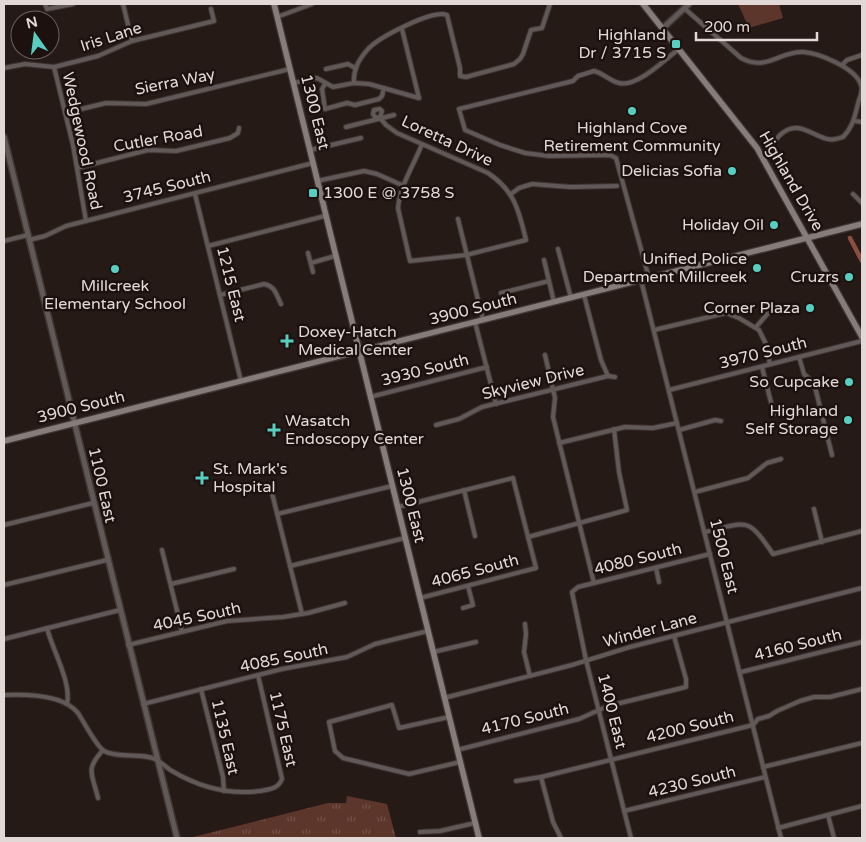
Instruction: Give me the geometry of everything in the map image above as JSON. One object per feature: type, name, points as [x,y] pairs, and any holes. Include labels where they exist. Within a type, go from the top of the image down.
[{"type":"main road","name":"1300 East","points":[[274,4],[479,838]]},
{"type":"main road","name":"Highland Drive","points":[[643,4],[764,157],[862,339]]},
{"type":"main road","name":"3900 South","points":[[4,440],[862,224]]},
{"type":"street","points":[[45,4],[47,9],[73,4]]},
{"type":"street","points":[[123,4],[132,41]]},
{"type":"street","points":[[278,17],[312,4]]},
{"type":"street","points":[[354,83],[353,73],[355,68],[371,46],[421,18],[442,13],[447,15],[460,68],[460,76],[466,77],[509,66],[520,59],[531,30],[542,28],[544,25],[550,4]]},
{"type":"street","points":[[663,28],[686,6],[741,58],[750,63],[765,63],[804,52],[842,65],[857,78],[862,87],[855,121],[843,138],[822,138],[801,128],[786,131],[776,140],[764,157]]},
{"type":"street","name":"Iris Lane","points":[[4,68],[25,64],[54,67],[98,56],[132,41],[214,21],[211,9]]},
{"type":"street","points":[[293,83],[318,78],[325,84],[335,87],[354,83],[369,84],[419,98],[402,29]]},
{"type":"street","points":[[649,278],[616,158],[610,155],[549,156],[518,151],[465,130],[459,109],[573,81],[578,76],[594,71],[619,83],[630,84],[641,78],[679,49]]},
{"type":"street","points":[[842,65],[847,60],[862,55]]},
{"type":"street","points":[[326,69],[348,64],[355,68]]},
{"type":"street","name":"Wedgewood Road","points":[[54,67],[77,168],[86,221]]},
{"type":"street","name":"Sierra Way","points":[[65,113],[106,102],[146,104],[290,69]]},
{"type":"street","points":[[325,84],[322,90],[325,109],[347,103],[354,105],[380,98],[384,88]]},
{"type":"street","points":[[346,127],[394,115]]},
{"type":"street","name":"Loretta Drive","points":[[380,118],[391,129],[488,173],[511,194],[519,211],[526,240],[466,255]]},
{"type":"street","points":[[855,121],[862,122]]},
{"type":"street","name":"Cutler Road","points":[[77,168],[148,150],[171,152],[221,140],[234,136],[238,133],[239,128]]},
{"type":"street","name":"1100 East","points":[[4,137],[177,838]]},
{"type":"street","points":[[310,150],[361,138]]},
{"type":"street","points":[[422,144],[398,200],[398,208],[410,261],[466,255]]},
{"type":"street","name":"3745 South","points":[[4,241],[45,236],[66,226],[313,163]]},
{"type":"street","points":[[318,181],[364,171],[377,174],[404,186]]},
{"type":"street","points":[[511,194],[519,188],[532,184],[570,187],[617,186]]},
{"type":"street","name":"1215 East","points":[[195,194],[242,381]]},
{"type":"street","points":[[853,194],[862,203]]},
{"type":"street","points":[[208,246],[325,216]]},
{"type":"street","points":[[458,219],[483,320]]},
{"type":"street","points":[[558,249],[570,298]]},
{"type":"street","points":[[308,253],[313,272]]},
{"type":"street","points":[[310,262],[335,256]]},
{"type":"street","points":[[544,260],[554,302]]},
{"type":"street","name":"1500 East","points":[[642,280],[781,838]]},
{"type":"street","points":[[501,293],[549,281]]},
{"type":"street","points":[[220,295],[264,284],[274,288],[281,304]]},
{"type":"street","points":[[584,295],[601,360],[608,376],[615,377]]},
{"type":"street","points":[[756,328],[770,311]]},
{"type":"street","points":[[654,330],[726,313],[756,328],[763,338],[770,364]]},
{"type":"street","points":[[476,322],[496,404]]},
{"type":"street","name":"3970 South","points":[[669,390],[862,339]]},
{"type":"street","points":[[545,355],[554,389],[553,418],[594,583]]},
{"type":"street","points":[[799,357],[804,374],[814,383],[832,455]]},
{"type":"street","points":[[762,366],[774,414]]},
{"type":"street","name":"3930 South","points":[[370,397],[486,368]]},
{"type":"street","name":"Skyview Drive","points":[[436,425],[459,419],[478,408],[608,376]]},
{"type":"street","points":[[679,430],[715,420],[721,421]]},
{"type":"street","points":[[559,443],[631,426],[653,428],[677,423]]},
{"type":"street","points":[[397,507],[513,478],[528,537],[628,510],[619,472],[614,429]]},
{"type":"street","points":[[695,492],[748,478],[767,463],[781,459]]},
{"type":"street","points":[[277,514],[392,486]]},
{"type":"street","points":[[271,489],[302,614]]},
{"type":"street","points":[[464,490],[475,536]]},
{"type":"street","points":[[4,525],[94,503]]},
{"type":"street","points":[[814,509],[822,542]]},
{"type":"street","points":[[705,532],[746,524],[762,537],[773,554],[862,531]]},
{"type":"street","name":"4065 South","points":[[420,598],[536,568],[528,537]]},
{"type":"street","points":[[290,566],[405,538]]},
{"type":"street","points":[[162,550],[182,631]]},
{"type":"street","name":"4080 South","points":[[572,590],[710,554]]},
{"type":"street","points":[[4,585],[107,560]]},
{"type":"street","points":[[171,584],[234,568]]},
{"type":"street","points":[[656,568],[659,582]]},
{"type":"street","points":[[463,608],[473,605],[468,586]]},
{"type":"street","name":"Winder Lane","points":[[444,698],[530,676],[630,647],[862,588]]},
{"type":"street","name":"1400 East","points":[[572,590],[586,660],[631,838]]},
{"type":"street","name":"4045 South","points":[[128,644],[239,619],[274,618],[302,614],[345,603]]},
{"type":"street","points":[[4,639],[120,610]]},
{"type":"street","points":[[524,624],[526,634],[524,652],[530,676]]},
{"type":"street","points":[[46,628],[52,648],[60,661],[68,695],[67,704]]},
{"type":"street","name":"4085 South","points":[[143,704],[258,675],[347,657],[375,644],[428,631]]},
{"type":"street","name":"4170 South","points":[[457,750],[579,719],[608,706],[686,687],[686,679],[674,636]]},
{"type":"street","points":[[433,652],[476,642]]},
{"type":"street","name":"4160 South","points":[[741,672],[862,642]]},
{"type":"street","name":"1175 East","points":[[224,791],[246,793],[276,787],[280,783],[282,774],[258,675]]},
{"type":"street","name":"4200 South","points":[[516,781],[541,777],[753,724],[758,719],[769,716],[802,700],[814,697],[830,697],[862,689]]},
{"type":"street","name":"1135 East","points":[[201,690],[224,791]]},
{"type":"street","points":[[4,695],[42,696],[67,704],[78,713],[103,750],[112,753],[150,757],[158,760],[165,768],[194,782],[224,791]]},
{"type":"street","points":[[449,717],[399,728],[392,705],[329,722],[336,751],[343,758],[409,774],[460,762]]},
{"type":"street","points":[[763,767],[862,743]]},
{"type":"street","points":[[98,798],[91,769],[93,762],[103,750]]},
{"type":"street","points":[[541,777],[553,822],[561,838]]},
{"type":"street","name":"4230 South","points":[[624,812],[765,777]]},
{"type":"street","points":[[778,828],[862,806]]},
{"type":"street","points":[[828,815],[834,838]]},
{"type":"street","points":[[420,832],[434,832],[475,823]]},
{"type":"green space","points":[[738,4],[779,4],[783,18],[749,28]]},
{"type":"green space","points":[[347,796],[387,804],[396,838],[189,838],[328,803],[346,803]]},
{"type":"waterway","points":[[850,238],[862,261]]},
{"type":"place","name":"Highland Dr / 3715 S","points":[[676,44]]},
{"type":"place","name":"Highland Cove Retirement Community","points":[[632,111]]},
{"type":"place","name":"Delicias Sofia","points":[[732,171]]},
{"type":"place","name":"1300 E @ 3758 S","points":[[313,193]]},
{"type":"place","name":"Holiday Oil","points":[[774,225]]},
{"type":"place","name":"Unified Police Department Millcreek","points":[[757,268]]},
{"type":"place","name":"Millcreek Elementary School","points":[[115,269]]},
{"type":"place","name":"Cruzrs","points":[[849,277]]},
{"type":"place","name":"Corner Plaza","points":[[810,308]]},
{"type":"place","name":"Doxey-Hatch Medical Center","points":[[287,341]]},
{"type":"place","name":"So Cupcake","points":[[849,382]]},
{"type":"place","name":"Highland Self Storage","points":[[848,420]]},
{"type":"place","name":"Wasatch Endoscopy Center","points":[[274,430]]},
{"type":"place","name":"St. Mark's Hospital","points":[[202,478]]}]
